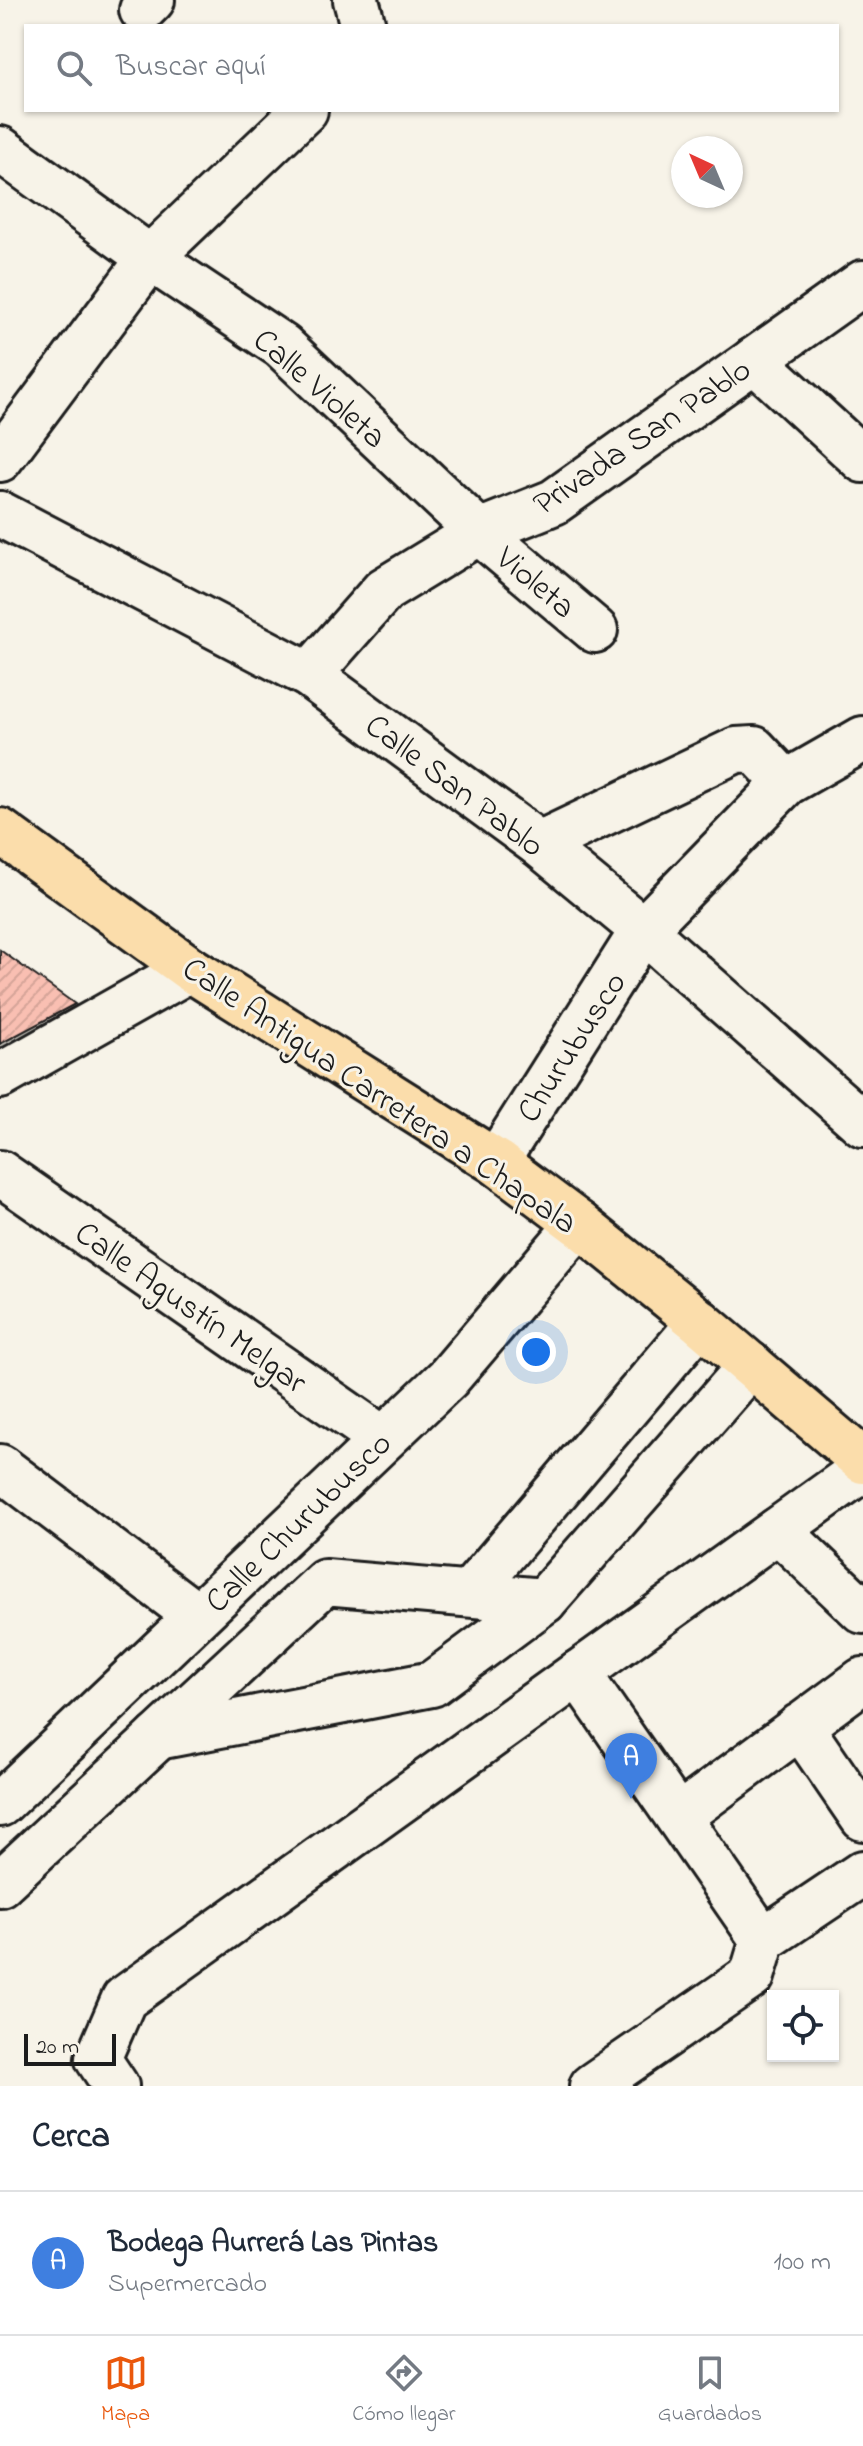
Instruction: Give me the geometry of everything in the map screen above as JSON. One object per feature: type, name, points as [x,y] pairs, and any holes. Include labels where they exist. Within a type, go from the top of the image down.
[{"type":"main road","name":"Calle Antigua Carretera a Chapala","points":[[0,831],[190,969],[496,1162],[579,1224],[700,1322],[863,1461]]},
{"type":"street","points":[[356,0],[362,24]]},
{"type":"street","points":[[0,459],[150,258],[303,112]]},
{"type":"street","name":"Calle Violeta","points":[[0,149],[150,258],[282,346],[479,532]]},
{"type":"street","name":"Privada San Pablo","points":[[309,675],[384,590],[479,532],[554,502],[863,283]]},
{"type":"street","points":[[754,360],[863,460]]},
{"type":"street","name":"Calle San Pablo","points":[[0,514],[309,675],[539,844],[643,930],[863,1124]]},
{"type":"street","name":"Violeta","points":[[479,532],[595,630]]},
{"type":"street","name":"Churubusco","points":[[496,1162],[643,930],[786,783],[863,739]]},
{"type":"street","points":[[539,844],[736,750],[754,749],[786,783]]},
{"type":"street","points":[[0,1076],[190,969]]},
{"type":"street","name":"Calle Agustín Melgar","points":[[0,1173],[383,1439]]},
{"type":"street","name":"Calle Churubusco","points":[[3,1796],[448,1378],[579,1224]]},
{"type":"street","points":[[469,1594],[700,1322]]},
{"type":"street","points":[[158,1737],[432,1684],[544,1601],[751,1365]]},
{"type":"street","points":[[0,1467],[197,1616]]},
{"type":"street","points":[[116,2086],[98,2059],[124,1999],[863,1469]]},
{"type":"street","points":[[778,1530],[863,1611]]},
{"type":"street","points":[[0,1884],[325,1582],[544,1601]]},
{"type":"street","points":[[578,1673],[763,1940]]},
{"type":"street","points":[[678,1817],[863,1680]]},
{"type":"street","points":[[800,1726],[863,1818]]},
{"type":"street","points":[[592,2086],[752,1976],[763,1940],[863,1873]]},
{"type":"building","points":[[0,950],[75,1004],[0,1044]]},
{"type":"place","name":"Bodega Aurrerá Las Pintas","points":[[631,1799]]}]
